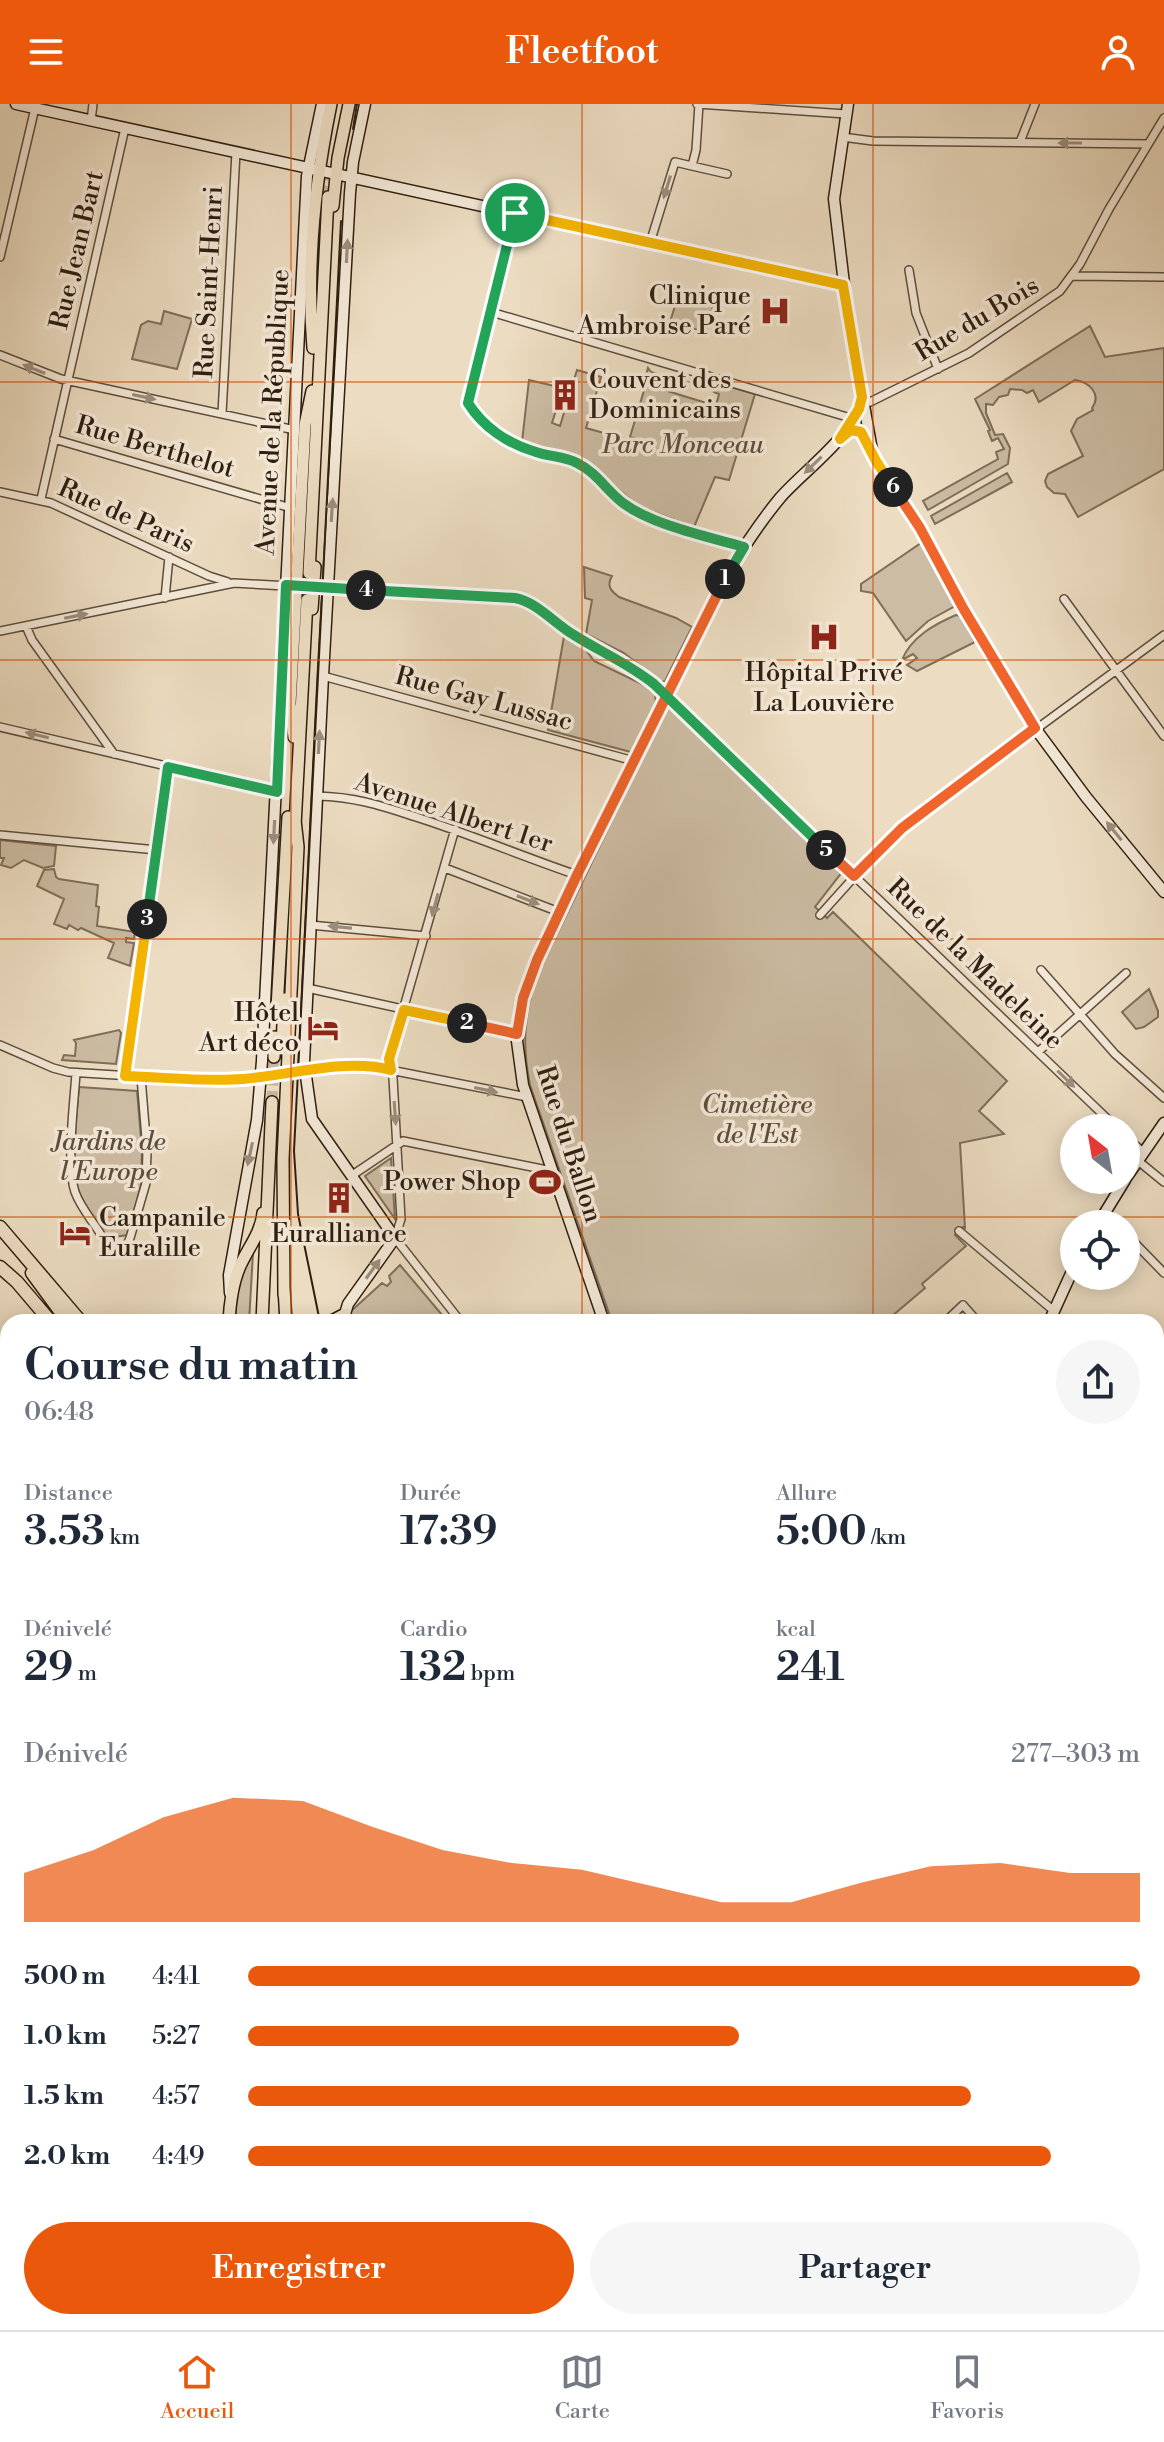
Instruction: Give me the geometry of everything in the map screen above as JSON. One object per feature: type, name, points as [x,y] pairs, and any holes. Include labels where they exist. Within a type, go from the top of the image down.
[{"type":"highway","points":[[0,1227],[62,1314]]},
{"type":"highway","points":[[0,1227],[74,1314]]},
{"type":"highway","points":[[0,1268],[35,1314]]},
{"type":"highway","points":[[0,1268],[17,1282],[44,1314]]},
{"type":"main road","points":[[313,348],[313,168],[334,104]]},
{"type":"main road","points":[[334,104],[331,153],[346,104]]},
{"type":"main road","points":[[315,386],[326,328],[336,173],[346,104]]},
{"type":"main road","name":"Avenue de la République","points":[[302,582],[315,386],[325,197],[313,348],[315,386],[315,454],[319,484],[302,582]]},
{"type":"main road","points":[[294,737],[290,704],[302,582]]},
{"type":"main road","points":[[297,785],[304,762],[302,582]]},
{"type":"main road","points":[[304,600],[297,785],[278,1058],[294,737],[304,600]]},
{"type":"main road","points":[[284,1295],[283,1173],[298,847],[295,820]]},
{"type":"main road","points":[[230,1314],[231,1296],[261,1224],[276,1102],[270,1314]]},
{"type":"main road","points":[[262,1314],[270,1157]]},
{"type":"main road","points":[[276,1192],[285,1314]]},
{"type":"street","points":[[16,104],[843,285]]},
{"type":"street","points":[[91,121],[93,104]]},
{"type":"street","name":"Avenue de la République","points":[[231,1296],[229,1275],[257,1120],[277,792],[302,582],[291,508],[313,168],[322,104]]},
{"type":"street","points":[[365,104],[351,175],[310,925],[306,1071],[312,1119],[395,1238],[455,1314]]},
{"type":"street","points":[[692,166],[696,150],[698,104],[847,109],[834,194],[843,285],[870,447]]},
{"type":"street","points":[[1020,142],[1035,104]]},
{"type":"street","points":[[0,257],[35,108]]},
{"type":"street","name":"Rue du Bois","points":[[862,402],[969,353],[1053,297],[1072,276],[1164,118]]},
{"type":"street","name":"Rue Jean Bart","points":[[41,499],[125,128]]},
{"type":"street","points":[[842,137],[873,141],[1148,144]]},
{"type":"street","name":"Rue Saint-Henri","points":[[222,414],[236,152]]},
{"type":"street","points":[[650,243],[675,162],[727,174]]},
{"type":"street","points":[[515,213],[468,403],[477,418],[520,447],[579,463],[624,504],[638,512],[744,547]]},
{"type":"street","points":[[909,270],[916,313],[938,369]]},
{"type":"street","points":[[1072,276],[1164,277]]},
{"type":"street","points":[[491,312],[854,419]]},
{"type":"street","points":[[0,355],[68,381],[295,430]]},
{"type":"street","name":"Rue du Ballon","points":[[601,1314],[521,1074],[517,1034],[523,998],[577,875],[709,609],[744,547],[781,497],[840,439],[862,402]]},
{"type":"street","points":[[840,439],[847,432],[857,429],[864,435],[876,461],[920,528],[1035,728],[1094,807],[1164,892]]},
{"type":"street","name":"Rue Berthelot","points":[[54,439],[291,508]]},
{"type":"street","name":"Rue de Paris","points":[[0,492],[41,499],[213,578],[234,583]]},
{"type":"street","points":[[165,598],[169,557]]},
{"type":"street","points":[[208,590],[213,578]]},
{"type":"street","name":"Rue de la Madeleine","points":[[234,583],[302,582],[328,588],[523,600],[577,637],[636,670],[666,695],[1102,1114]]},
{"type":"street","points":[[0,631],[234,583]]},
{"type":"street","points":[[1064,599],[1164,736]]},
{"type":"street","points":[[26,626],[32,640],[114,754]]},
{"type":"street","points":[[820,915],[902,828],[1164,635]]},
{"type":"street","name":"Rue Gay Lussac","points":[[323,676],[634,761]]},
{"type":"street","points":[[0,727],[277,792]]},
{"type":"street","points":[[125,1076],[168,767]]},
{"type":"street","name":"Avenue Albert 1er","points":[[317,796],[354,798],[455,829],[577,875]]},
{"type":"street","points":[[347,1314],[351,1299],[395,1238],[401,1224],[389,1059],[455,829]]},
{"type":"street","points":[[0,835],[157,850]]},
{"type":"street","points":[[445,868],[559,912]]},
{"type":"street","points":[[310,925],[426,936]]},
{"type":"street","points":[[1041,970],[1115,1054],[1164,1098]]},
{"type":"street","points":[[1038,1052],[1126,973]]},
{"type":"street","points":[[307,988],[517,1034]]},
{"type":"street","points":[[0,1045],[53,1068],[76,1073],[196,1080],[260,1077],[365,1065],[527,1097]]},
{"type":"street","points":[[76,1073],[71,1166],[73,1186],[79,1202],[105,1242],[118,1253],[125,1249],[130,1238],[146,1183],[147,1151],[141,1077]]},
{"type":"street","points":[[1164,1123],[1140,1156],[1164,1182]]},
{"type":"street","points":[[351,1176],[403,1141],[552,1171]]},
{"type":"street","points":[[959,1231],[1054,1311]]},
{"type":"street","points":[[1140,1248],[1164,1273]]},
{"type":"street","points":[[1053,1314],[1064,1290]]},
{"type":"street","points":[[953,1314],[963,1305],[971,1314]]},
{"type":"green space","points":[[679,293],[714,303],[705,332],[670,322]]},
{"type":"green space","points":[[164,311],[192,319],[177,369],[132,359],[141,325],[148,321],[161,324]]},
{"type":"green space","points":[[1090,326],[1105,357],[1164,348],[1164,469],[1078,517],[1065,494],[1054,493],[1045,481],[1048,474],[1083,456],[1071,431],[1077,419],[1093,410],[1095,394],[1085,383],[1075,380],[1039,402],[1033,390],[1027,393],[1010,389],[1008,395],[999,397],[993,405],[986,404],[986,413],[995,435],[1003,434],[1010,448],[1008,464],[928,510],[923,501],[998,459],[996,452],[1004,449],[998,438],[992,441],[975,399]]},
{"type":"green space","name":"Parc Monceau","points":[[648,368],[664,376],[661,389],[716,406],[719,394],[714,392],[717,383],[755,394],[729,480],[715,477],[694,527],[638,506],[590,465],[576,457],[522,442],[529,380],[563,388],[552,423],[560,426],[577,370],[601,377],[586,428],[629,440],[626,449],[633,451],[637,439],[630,437]]},
{"type":"green space","points":[[1007,473],[1012,482],[935,524],[931,516]]},
{"type":"green space","points":[[921,543],[955,606],[928,621],[906,641],[873,593],[861,591],[861,584]]},
{"type":"green space","points":[[584,567],[612,576],[610,588],[619,597],[692,627],[665,681],[661,682],[624,653],[586,634],[592,600],[585,598]]},
{"type":"green space","points":[[956,615],[960,616],[975,642],[917,671],[907,665],[917,658],[913,654],[902,660],[918,638]]},
{"type":"green space","points":[[564,636],[583,646],[594,661],[646,686],[655,694],[656,703],[631,752],[548,730]]},
{"type":"green space","name":"Cimetière de l'Est","points":[[666,709],[672,709],[842,872],[815,907],[827,918],[833,912],[1007,1081],[979,1111],[1004,1134],[960,1143],[965,1228],[955,1235],[966,1246],[922,1284],[925,1288],[894,1314],[609,1314],[530,1085],[526,1032],[536,978]]},
{"type":"green space","points":[[0,840],[56,846],[54,866],[43,868],[24,860],[11,868],[1,865],[4,858],[0,858]]},
{"type":"green space","points":[[54,869],[59,879],[98,885],[97,926],[135,932],[134,939],[126,938],[126,942],[134,943],[130,966],[108,958],[114,943],[81,928],[78,930],[69,925],[67,929],[54,924],[64,899],[37,886],[44,870]]},
{"type":"green space","points":[[1149,989],[1158,1017],[1136,1029],[1122,1012]]},
{"type":"green space","points":[[119,1030],[116,1064],[62,1060],[64,1055],[75,1056],[74,1040]]},
{"type":"green space","name":"Jardins de l'Europe","points":[[79,1087],[137,1091],[142,1150],[141,1185],[128,1235],[107,1238],[78,1189],[74,1152]]},
{"type":"green space","points":[[391,1158],[395,1219],[365,1176]]},
{"type":"green space","points":[[253,1253],[249,1314],[235,1314],[237,1288],[249,1254]]},
{"type":"green space","points":[[400,1265],[441,1314],[351,1314],[382,1283],[387,1286],[391,1282],[389,1276]]},
{"type":"tunnel","points":[[328,197],[332,166]]},
{"type":"tunnel","points":[[272,1102],[274,1057]]},
{"type":"tram line","points":[[353,129],[357,104]]},
{"type":"tram line","points":[[318,1314],[298,1214],[294,1151],[341,221]]},
{"type":"place","name":"Clinique Ambroise Paré","points":[[775,311]]},
{"type":"place","name":"Couvent des Dominicains","points":[[565,395]]},
{"type":"place","name":"Hôpital Privé La Louvière","points":[[824,637]]},
{"type":"place","name":"Hôtel Art déco","points":[[323,1028]]},
{"type":"place","name":"Power Shop","points":[[545,1182]]},
{"type":"place","name":"Euralliance","points":[[339,1198]]},
{"type":"place","name":"Campanile Euralille","points":[[75,1233]]},
{"type":"route","points":[[515,213],[468,403],[477,418],[520,447],[579,463],[624,504],[638,512],[744,547],[709,609],[666,695],[630,770],[559,912],[523,998],[517,1034],[404,1010],[389,1059],[391,1070],[365,1065],[241,1079],[125,1076],[168,767],[277,792],[286,585],[523,600],[654,684],[662,691],[666,695],[674,704],[854,876],[902,828],[1035,728],[963,608],[920,528],[876,461],[864,435],[853,429],[840,439],[854,419],[862,397],[843,285],[515,213]]}]
